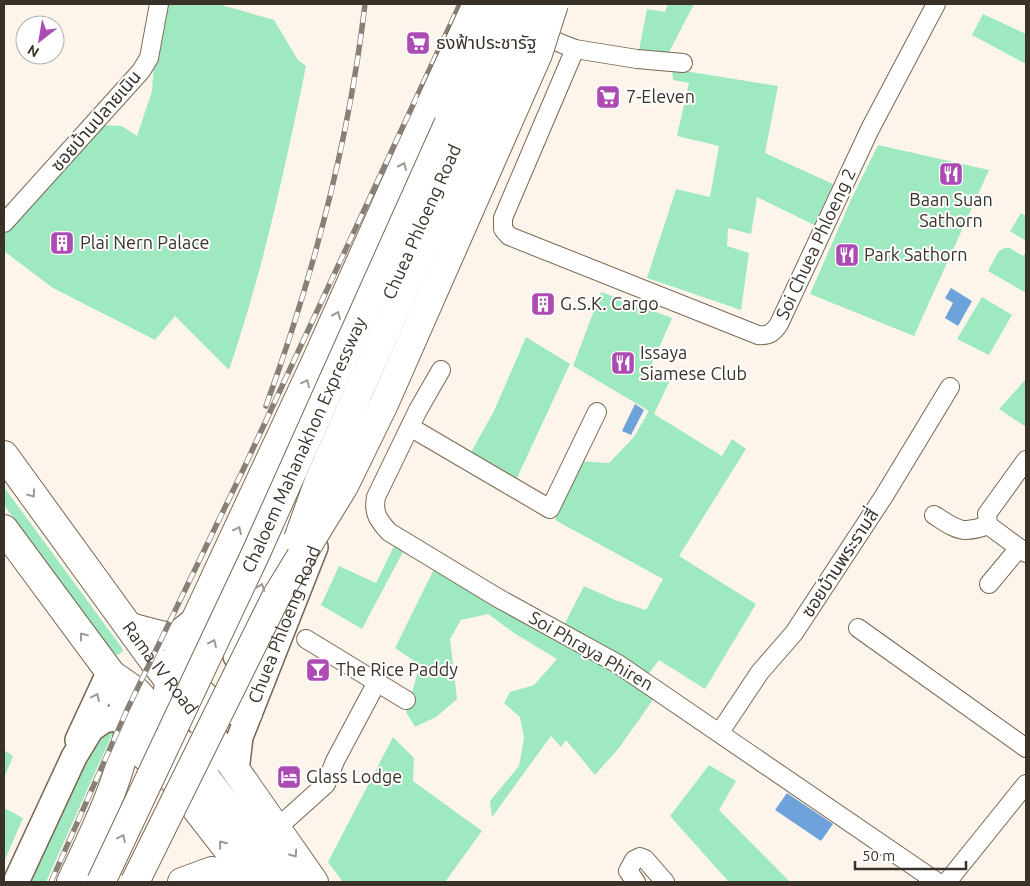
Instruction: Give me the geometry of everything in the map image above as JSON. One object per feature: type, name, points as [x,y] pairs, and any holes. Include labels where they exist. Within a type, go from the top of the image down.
[{"type":"main road","points":[[201,746],[168,679],[170,667],[191,630],[317,359],[477,4]]},
{"type":"main road","name":"Chaloem Mahanakhon Expressway","points":[[276,598],[319,482],[529,4]]},
{"type":"main road","name":"Chaloem Mahanakhon Expressway","points":[[135,882],[276,598],[344,486],[384,404],[538,54],[554,4]]},
{"type":"main road","points":[[319,536],[360,469],[389,409],[549,66],[570,4]]},
{"type":"main road","name":"Chaloem Mahanakhon Expressway","points":[[101,882],[509,10]]},
{"type":"main road","name":"Rama IV Road","points":[[4,454],[168,679],[201,746],[284,882]]},
{"type":"main road","name":"Rama IV Road","points":[[4,529],[111,673],[146,753],[253,882]]},
{"type":"main road","points":[[130,628],[164,636],[178,635],[191,630]]},
{"type":"main road","points":[[191,630],[185,660],[192,682],[206,699],[218,706],[226,710],[248,713]]},
{"type":"main road","name":"Rama IV Road","points":[[111,673],[137,692],[201,746],[276,829],[314,882]]},
{"type":"main road","points":[[72,882],[115,788],[127,744],[130,716]]},
{"type":"main road","points":[[115,788],[146,753],[158,730],[201,746]]},
{"type":"main road","points":[[182,882],[212,871],[239,882]]},
{"type":"street","name":"ซอยบ้านปลายเนิน","points":[[4,223],[141,70],[149,58],[159,4]]},
{"type":"street","points":[[458,4],[474,13],[509,10],[576,49],[637,60],[683,63]]},
{"type":"street","name":"Chuea Phloeng Road","points":[[317,445],[319,536],[248,713],[237,751],[201,746],[218,706],[262,582],[317,445],[426,218],[509,10],[529,4]]},
{"type":"street","name":"Soi Chuea Phloeng 2","points":[[576,49],[504,218],[503,229],[509,236],[637,288],[758,335],[768,336],[774,332],[779,324],[872,126],[936,4]]},
{"type":"street","name":"Soi Phraya Phiren","points":[[441,370],[410,427],[376,497],[374,508],[376,518],[389,532],[509,604],[618,664],[937,882]]},
{"type":"street","name":"ซอยบ้านพระรามสี่","points":[[720,732],[760,672],[794,633],[884,496],[950,387]]},
{"type":"street","points":[[410,427],[550,509],[597,412]]},
{"type":"street","points":[[989,584],[1023,551],[988,525],[987,514],[1026,460]]},
{"type":"street","points":[[934,515],[960,531],[972,531],[988,525]]},
{"type":"street","points":[[858,628],[1026,748]]},
{"type":"street","points":[[306,639],[406,700]]},
{"type":"street","points":[[74,757],[80,734],[111,673]]},
{"type":"street","points":[[276,829],[326,784],[335,761],[377,682]]},
{"type":"street","points":[[16,882],[74,757],[91,729],[104,720],[130,716]]},
{"type":"street","points":[[947,882],[1026,784]]},
{"type":"street","points":[[636,882],[628,870],[634,860],[640,857],[645,859],[666,882]]},
{"type":"green space","points":[[165,4],[218,4],[274,20],[298,60],[306,66],[272,219],[252,295],[229,370],[175,316],[155,340],[53,288],[4,251],[4,235],[100,125],[122,126],[137,136],[152,91],[154,60]]},
{"type":"green space","points":[[668,4],[694,4],[667,56],[638,55],[647,9],[665,12]]},
{"type":"green space","points":[[983,14],[1026,34],[1026,64],[972,35]]},
{"type":"green space","points":[[672,69],[778,86],[765,153],[833,184],[814,225],[757,197],[751,234],[728,228],[727,246],[749,253],[741,310],[647,278],[676,189],[710,197],[719,146],[677,136],[689,83],[673,80]]},
{"type":"green space","points":[[878,145],[989,170],[914,336],[810,294],[850,202]]},
{"type":"green space","points":[[1021,213],[1026,216],[1026,241],[1010,231]]},
{"type":"green space","points":[[1004,248],[1010,248],[1023,256],[1026,251],[1026,293],[988,271],[998,252]]},
{"type":"green space","points":[[601,292],[672,318],[650,368],[670,380],[654,414],[722,456],[732,439],[746,449],[679,556],[756,604],[705,689],[659,660],[647,676],[562,629],[584,586],[615,600],[646,610],[663,579],[555,520],[577,461],[609,463],[634,437],[649,411],[573,366]]},
{"type":"green space","points":[[982,297],[1012,315],[989,355],[957,339]]},
{"type":"green space","points":[[526,337],[570,364],[516,480],[470,454],[494,411]]},
{"type":"green space","points":[[1026,379],[1026,427],[999,409]]},
{"type":"green space","points":[[4,487],[122,648],[123,651],[118,655],[110,653],[4,505]]},
{"type":"green space","points":[[395,544],[404,550],[362,629],[321,605],[339,566],[376,583]]},
{"type":"green space","points":[[434,569],[607,666],[655,697],[619,748],[595,775],[566,740],[561,747],[551,736],[492,817],[490,801],[519,766],[524,738],[520,717],[504,703],[510,692],[534,685],[557,659],[517,635],[488,614],[461,620],[450,639],[457,699],[436,717],[415,727],[406,712],[420,665],[395,648]]},
{"type":"green space","points":[[114,730],[46,882],[23,882],[93,734]]},
{"type":"green space","points":[[393,737],[414,758],[413,781],[482,831],[445,882],[343,882],[328,862]]},
{"type":"green space","points":[[4,750],[13,756],[4,778]]},
{"type":"green space","points":[[709,765],[736,781],[719,810],[790,882],[729,882],[670,816]]},
{"type":"green space","points":[[4,808],[23,818],[4,862]]},
{"type":"water","points":[[951,288],[972,301],[958,326],[945,318],[953,303],[945,298]]},
{"type":"water","points":[[635,404],[644,410],[631,435],[622,431]]},
{"type":"water","points":[[787,793],[833,824],[821,841],[775,810]]},
{"type":"railway","points":[[266,406],[299,308],[327,208],[349,107],[365,4]]},
{"type":"railway","points":[[51,882],[127,710],[243,470],[460,4]]},
{"type":"place","name":"ธงฟ้าประชารัฐ","points":[[418,43]]},
{"type":"place","name":"7-Eleven","points":[[608,97]]},
{"type":"place","name":"Baan Suan Sathorn","points":[[951,174]]},
{"type":"place","name":"Plai Nern Palace","points":[[62,243]]},
{"type":"place","name":"Park Sathorn","points":[[847,255]]},
{"type":"place","name":"G.S.K. Cargo","points":[[543,304]]},
{"type":"place","name":"Issaya Siamese Club","points":[[623,363]]},
{"type":"place","name":"The Rice Paddy","points":[[318,670]]},
{"type":"place","name":"Glass Lodge","points":[[289,777]]}]
